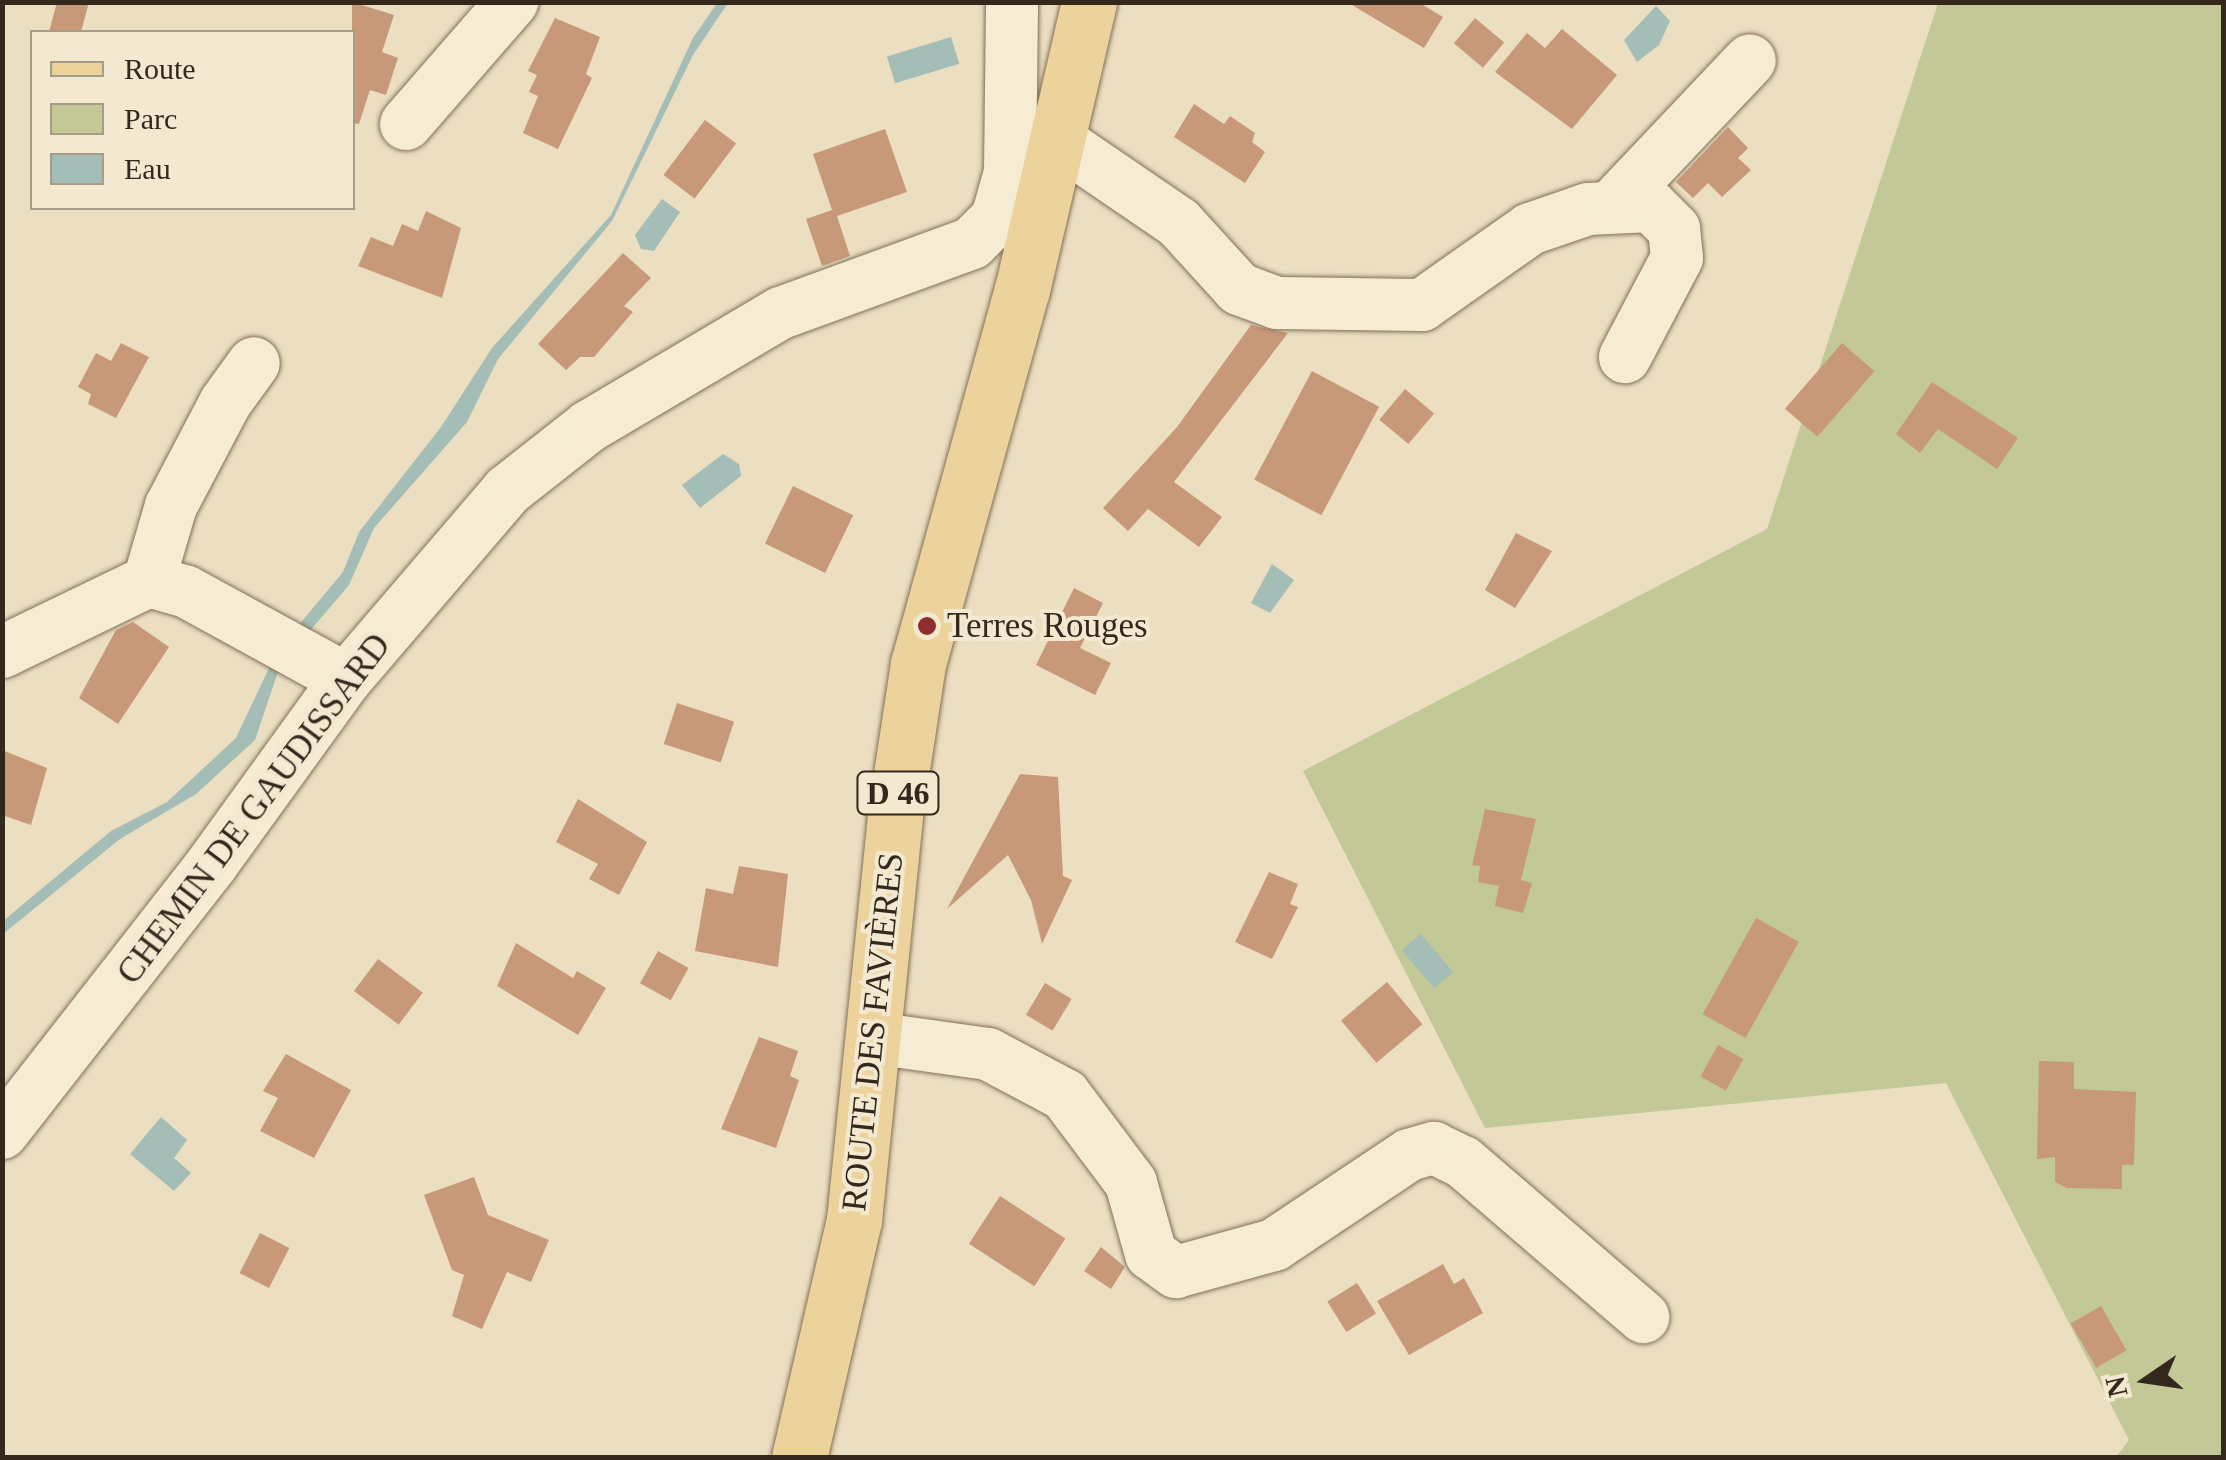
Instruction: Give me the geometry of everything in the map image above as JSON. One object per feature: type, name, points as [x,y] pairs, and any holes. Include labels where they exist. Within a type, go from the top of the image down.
[{"type":"main road","name":"D 46","points":[[1059,141],[1090,2]]},
{"type":"main road","name":"ROUTE DES FAVIÈRES","points":[[799,1458],[854,1220],[894,814],[918,664],[1059,141]]},
{"type":"street","points":[[406,124],[512,2]]},
{"type":"street","name":"CHEMIN DE GAUDISSARD","points":[[2,1133],[212,864],[346,678],[508,490],[588,427],[781,313],[972,243],[997,218],[1010,172],[1012,2]]},
{"type":"street","points":[[1613,204],[1750,60]]},
{"type":"street","points":[[1059,141],[1179,222],[1239,289],[1277,302],[1422,305],[1512,238],[1570,214],[1613,204],[1651,206],[1678,237],[1669,279],[1625,356]]},
{"type":"street","points":[[148,581],[171,506],[225,403],[254,363]]},
{"type":"street","points":[[2,652],[148,581],[186,591],[346,678]]},
{"type":"street","points":[[874,1038],[988,1054],[1064,1096],[1131,1183],[1151,1254],[1176,1272],[1274,1245],[1408,1155],[1442,1149],[1643,1317]]},
{"type":"green space","points":[[1938,3],[2223,3],[2223,1457],[2116,1457],[2129,1440],[1946,1083],[1485,1128],[1303,771],[1767,529]]},
{"type":"water","points":[[717,3],[728,3],[693,55],[612,221],[498,359],[467,422],[374,528],[349,585],[280,666],[255,740],[196,794],[120,839],[3,934],[3,921],[111,831],[167,802],[236,738],[277,651],[343,572],[359,532],[441,427],[492,348],[611,215],[693,38]]},
{"type":"water","points":[[1656,6],[1670,21],[1659,45],[1637,62],[1624,40]]},
{"type":"water","points":[[951,37],[959,64],[895,83],[887,57]]},
{"type":"water","points":[[662,199],[680,212],[654,251],[641,249],[635,235]]},
{"type":"water","points":[[723,454],[739,464],[741,476],[700,508],[682,485]]},
{"type":"water","points":[[1272,564],[1294,580],[1270,613],[1251,603]]},
{"type":"water","points":[[1421,934],[1453,972],[1434,988],[1402,950]]},
{"type":"water","points":[[161,1117],[187,1140],[174,1158],[191,1173],[174,1191],[130,1154]]},
{"type":"building","points":[[57,2],[89,2],[82,30],[50,30]]},
{"type":"building","points":[[352,2],[394,15],[382,52],[398,58],[386,95],[370,90],[359,124],[355,123]]},
{"type":"building","points":[[1347,2],[1418,2],[1443,17],[1424,48]]},
{"type":"building","points":[[555,18],[600,37],[586,74],[592,78],[558,149],[523,133],[538,96],[529,92],[537,75],[528,71]]},
{"type":"building","points":[[1475,18],[1504,42],[1483,68],[1454,43]]},
{"type":"building","points":[[1562,29],[1617,75],[1572,129],[1495,72],[1527,33],[1545,48]]},
{"type":"building","points":[[1194,104],[1224,124],[1230,116],[1255,133],[1252,142],[1265,152],[1245,183],[1174,137]]},
{"type":"building","points":[[705,120],[736,143],[695,199],[663,175]]},
{"type":"building","points":[[1728,127],[1748,148],[1738,158],[1751,170],[1722,197],[1708,183],[1693,198],[1676,182]]},
{"type":"building","points":[[885,129],[907,192],[837,216],[850,256],[822,266],[806,219],[832,210],[813,154]]},
{"type":"building","points":[[426,211],[461,228],[442,298],[358,266],[371,237],[393,246],[402,224],[418,231]]},
{"type":"building","points":[[623,253],[651,278],[624,306],[633,312],[594,357],[580,357],[566,370],[538,344]]},
{"type":"building","points":[[1251,325],[1288,333],[1174,482],[1222,517],[1199,547],[1148,509],[1128,531],[1103,508],[1177,427]]},
{"type":"building","points":[[121,343],[149,357],[116,418],[88,404],[91,394],[78,387],[96,353],[111,361]]},
{"type":"building","points":[[1842,343],[1874,371],[1817,437],[1785,409]]},
{"type":"building","points":[[1312,371],[1379,407],[1321,515],[1254,480]]},
{"type":"building","points":[[1932,382],[2018,438],[1997,469],[1938,429],[1920,453],[1896,434]]},
{"type":"building","points":[[1405,389],[1434,413],[1408,444],[1379,420]]},
{"type":"building","points":[[793,486],[853,515],[825,573],[765,544]]},
{"type":"building","points":[[1516,533],[1552,551],[1515,608],[1485,590]]},
{"type":"building","points":[[1074,588],[1103,603],[1080,648],[1111,663],[1095,695],[1036,665]]},
{"type":"building","points":[[133,622],[169,647],[118,724],[79,698],[116,630]]},
{"type":"building","points":[[677,703],[734,722],[721,762],[664,744]]},
{"type":"building","points":[[2,750],[47,768],[31,825],[2,815]]},
{"type":"building","points":[[1020,774],[1058,777],[1063,876],[1072,880],[1042,944],[1031,900],[1008,855],[947,909]]},
{"type":"building","points":[[578,799],[647,842],[619,895],[589,879],[598,864],[556,842]]},
{"type":"building","points":[[1485,809],[1536,819],[1521,880],[1532,883],[1523,913],[1495,906],[1499,886],[1478,882],[1480,866],[1472,865]]},
{"type":"building","points":[[739,866],[788,874],[778,967],[695,951],[706,888],[733,894]]},
{"type":"building","points":[[1269,872],[1298,884],[1290,904],[1298,907],[1272,959],[1235,942]]},
{"type":"building","points":[[1756,918],[1799,942],[1746,1038],[1703,1014]]},
{"type":"building","points":[[516,943],[573,978],[577,971],[606,988],[578,1035],[497,986]]},
{"type":"building","points":[[658,951],[689,968],[671,1000],[640,983]]},
{"type":"building","points":[[378,959],[423,993],[399,1025],[354,991]]},
{"type":"building","points":[[1387,982],[1422,1024],[1376,1063],[1341,1021]]},
{"type":"building","points":[[1045,983],[1072,999],[1053,1031],[1026,1015]]},
{"type":"building","points":[[759,1037],[798,1051],[790,1076],[799,1080],[776,1148],[721,1129]]},
{"type":"building","points":[[1718,1045],[1743,1059],[1726,1091],[1701,1076]]},
{"type":"building","points":[[286,1054],[351,1090],[314,1158],[260,1131],[278,1098],[263,1091]]},
{"type":"building","points":[[2039,1061],[2074,1062],[2074,1089],[2136,1092],[2134,1165],[2122,1165],[2122,1189],[2067,1188],[2055,1182],[2055,1157],[2037,1159]]},
{"type":"building","points":[[474,1177],[488,1215],[549,1240],[531,1282],[507,1272],[482,1329],[452,1316],[464,1275],[452,1270],[424,1195]]},
{"type":"building","points":[[1000,1196],[1065,1238],[1034,1286],[969,1244]]},
{"type":"building","points":[[260,1233],[289,1248],[269,1288],[240,1273]]},
{"type":"building","points":[[1101,1247],[1125,1267],[1111,1289],[1084,1271]]},
{"type":"building","points":[[1443,1264],[1454,1284],[1464,1278],[1483,1313],[1409,1355],[1377,1301]]},
{"type":"building","points":[[1357,1283],[1376,1314],[1346,1332],[1327,1302]]},
{"type":"building","points":[[2101,1306],[2126,1350],[2096,1368],[2071,1324]]},
{"type":"place","name":"Terres Rouges","points":[[927,626]]}]
